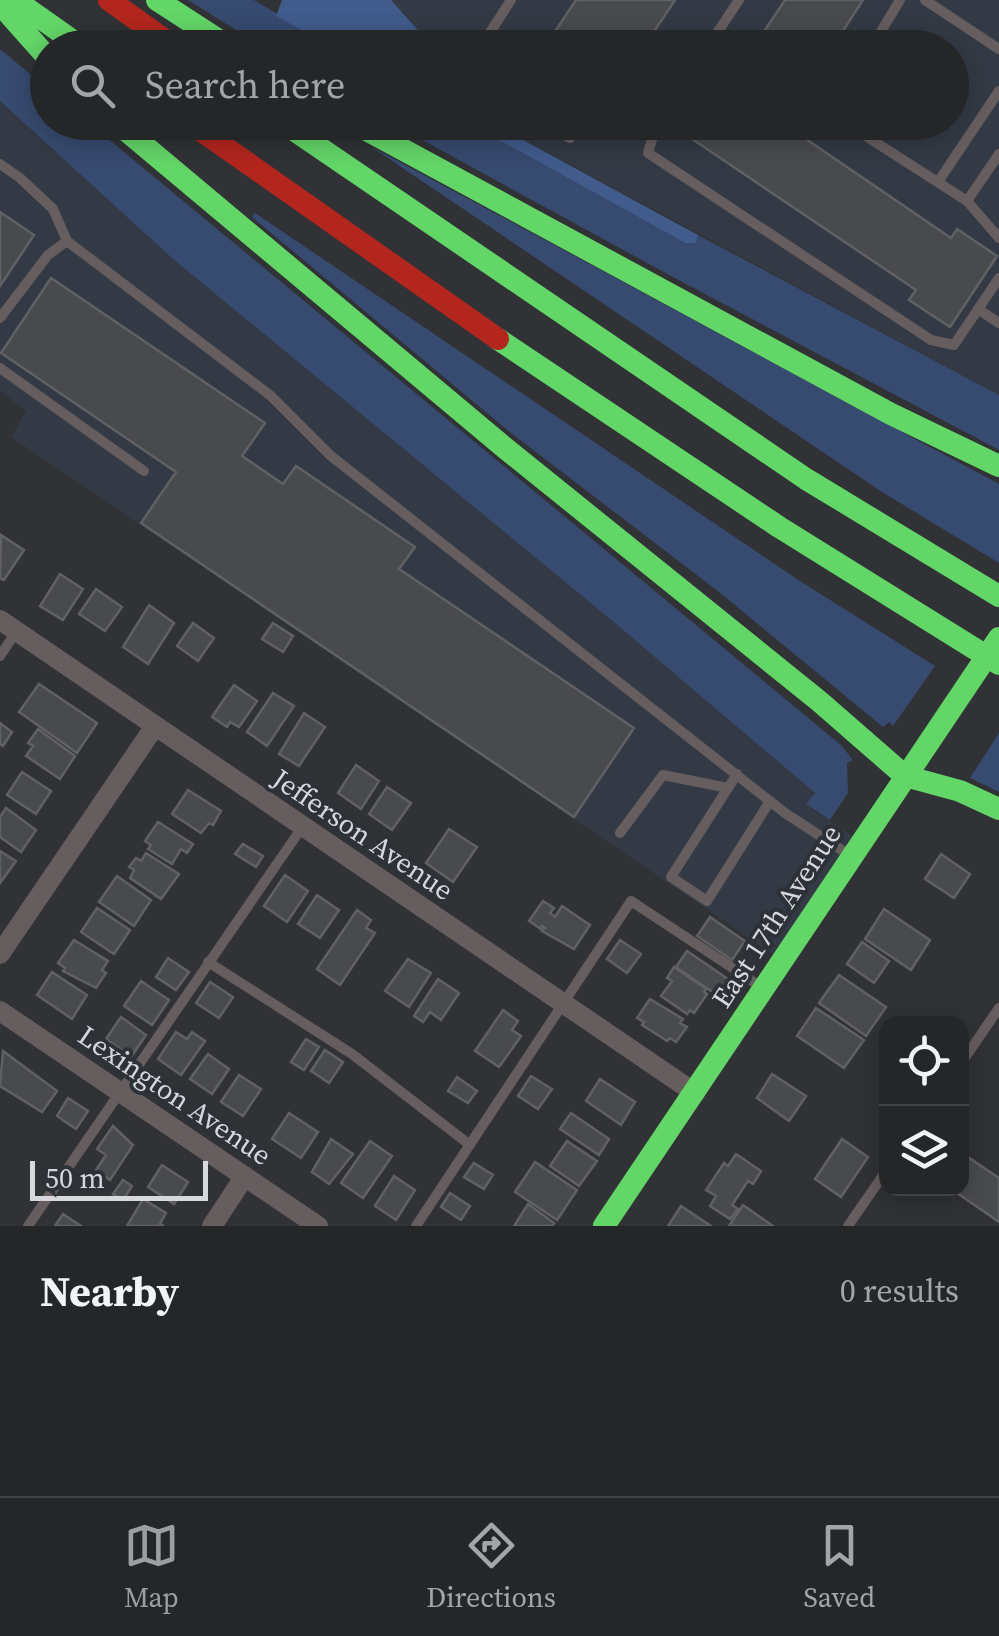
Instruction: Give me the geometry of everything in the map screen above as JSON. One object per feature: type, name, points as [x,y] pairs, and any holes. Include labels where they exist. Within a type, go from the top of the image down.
[{"type":"main road","points":[[15,0],[57,30]]},
{"type":"main road","points":[[109,0],[151,30]]},
{"type":"main road","points":[[157,0],[203,30]]},
{"type":"main road","points":[[0,4],[30,38]]},
{"type":"main road","points":[[137,140],[904,776],[960,792],[999,809]]},
{"type":"main road","points":[[214,140],[411,280],[683,463],[999,664]]},
{"type":"main road","points":[[308,140],[806,479],[999,596]]},
{"type":"main road","points":[[385,140],[891,414],[999,466]]},
{"type":"main road","name":"East 17th Avenue","points":[[604,1226],[999,638]]},
{"type":"street","name":"Jefferson Avenue","points":[[8,626],[695,1093]]},
{"type":"street","points":[[0,954],[155,726]]},
{"type":"street","name":"Lexington Avenue","points":[[0,1011],[318,1226]]},
{"type":"street","points":[[212,1226],[245,1176]]},
{"type":"lane","points":[[492,30],[511,0]]},
{"type":"lane","points":[[719,30],[740,0]]},
{"type":"lane","points":[[882,30],[900,0]]},
{"type":"lane","points":[[926,0],[999,49]]},
{"type":"lane","points":[[969,136],[999,91]]},
{"type":"lane","points":[[652,140],[648,153],[931,340],[954,344],[999,278]]},
{"type":"lane","points":[[872,140],[967,200],[999,238]]},
{"type":"lane","points":[[938,182],[966,140]]},
{"type":"lane","points":[[967,200],[999,154]]},
{"type":"lane","points":[[0,164],[54,209],[67,241],[271,396],[331,456],[770,800],[851,856]]},
{"type":"lane","points":[[0,318],[48,254],[67,241]]},
{"type":"lane","points":[[978,309],[999,323]]},
{"type":"lane","points":[[0,368],[144,471]]},
{"type":"lane","points":[[0,656],[8,626]]},
{"type":"lane","points":[[737,774],[670,877],[707,901],[770,800]]},
{"type":"lane","points":[[620,833],[662,775],[728,788]]},
{"type":"lane","points":[[28,1226],[303,826]]},
{"type":"lane","points":[[416,1226],[632,901],[764,988]]},
{"type":"lane","points":[[208,962],[352,1054],[470,1144]]},
{"type":"lane","points":[[969,1052],[999,1008]]},
{"type":"lane","points":[[848,1226],[879,1181]]},
{"type":"shaded area","points":[[188,0],[254,0],[304,30],[236,30]]},
{"type":"shaded area","points":[[282,0],[391,0],[418,30],[302,30],[276,16]]},
{"type":"shaded area","points":[[391,0],[999,0],[999,395],[524,140],[969,140],[969,30],[418,30]]},
{"type":"shaded area","points":[[0,49],[30,74],[30,128],[0,101]]},
{"type":"shaded area","points":[[0,101],[30,128],[30,140],[43,140],[173,259],[816,794],[806,805],[861,841],[783,961],[11,437],[26,411],[0,391]]},
{"type":"shaded area","points":[[43,140],[110,140],[841,745],[853,760],[847,763],[848,793],[830,820],[806,804],[815,793],[173,259]]},
{"type":"shaded area","points":[[422,140],[499,140],[685,243],[696,243],[698,235],[999,395],[999,450]]},
{"type":"shaded area","points":[[499,140],[523,140],[698,235],[696,243],[685,243]]},
{"type":"shaded area","points":[[370,146],[999,484],[999,563],[882,492]]},
{"type":"shaded area","points":[[255,213],[800,581],[935,666],[893,726],[889,722],[883,727],[719,592],[511,433],[252,217]]},
{"type":"shaded area","points":[[999,733],[999,792],[970,778]]},
{"type":"building","points":[[576,0],[675,0],[655,30],[556,30]]},
{"type":"building","points":[[785,0],[863,0],[844,30],[765,30]]},
{"type":"building","points":[[693,140],[807,140],[951,238],[957,229],[997,256],[950,327],[909,300],[916,290]]},
{"type":"building","points":[[0,212],[34,235],[0,286]]},
{"type":"building","points":[[51,278],[265,423],[242,456],[283,484],[296,466],[415,547],[399,569],[634,728],[574,817],[141,523],[176,472],[1,353]]},
{"type":"building","points":[[1,535],[24,550],[4,580],[0,578]]},
{"type":"building","points":[[60,574],[83,589],[63,620],[40,606]]},
{"type":"building","points":[[96,589],[122,607],[105,631],[79,614]]},
{"type":"building","points":[[149,605],[174,623],[148,664],[123,647]]},
{"type":"building","points":[[193,623],[214,638],[198,661],[177,646]]},
{"type":"building","points":[[273,623],[293,636],[283,652],[262,639]]},
{"type":"building","points":[[39,684],[97,723],[77,753],[19,712]]},
{"type":"building","points":[[234,685],[257,701],[239,727],[230,722],[227,727],[212,717]]},
{"type":"building","points":[[273,693],[294,706],[267,746],[247,732]]},
{"type":"building","points":[[304,713],[325,727],[299,766],[279,754]]},
{"type":"building","points":[[0,723],[12,732],[3,746],[0,744]]},
{"type":"building","points":[[38,729],[75,756],[60,779],[26,756],[33,746],[28,743]]},
{"type":"building","points":[[356,765],[379,781],[361,809],[338,793]]},
{"type":"building","points":[[22,772],[51,791],[36,814],[7,795]]},
{"type":"building","points":[[387,787],[411,803],[392,830],[369,814]]},
{"type":"building","points":[[188,790],[221,811],[213,825],[209,823],[201,833],[172,814]]},
{"type":"building","points":[[6,808],[36,830],[21,852],[0,837],[0,817]]},
{"type":"building","points":[[158,822],[193,844],[187,853],[181,849],[172,864],[148,849],[151,845],[145,841]]},
{"type":"building","points":[[449,829],[477,847],[453,882],[426,863]]},
{"type":"building","points":[[243,844],[263,856],[256,867],[235,854]]},
{"type":"building","points":[[0,851],[16,861],[0,883]]},
{"type":"building","points":[[146,853],[179,874],[161,899],[130,878],[134,870],[129,867]]},
{"type":"building","points":[[941,854],[970,874],[954,898],[925,879]]},
{"type":"building","points":[[285,875],[308,891],[287,922],[264,906]]},
{"type":"building","points":[[117,876],[151,900],[134,926],[99,902]]},
{"type":"building","points":[[317,895],[339,910],[320,938],[298,924]]},
{"type":"building","points":[[543,901],[554,908],[550,913],[555,917],[562,906],[590,925],[574,949],[529,921]]},
{"type":"building","points":[[97,908],[130,930],[114,954],[81,932]]},
{"type":"building","points":[[884,909],[930,940],[911,970],[865,939]]},
{"type":"building","points":[[357,910],[371,920],[366,928],[375,933],[340,985],[317,969]]},
{"type":"building","points":[[710,917],[745,941],[732,960],[697,936]]},
{"type":"building","points":[[74,940],[108,961],[102,970],[106,973],[96,988],[63,971],[65,968],[58,963]]},
{"type":"building","points":[[620,940],[641,954],[627,973],[607,959]]},
{"type":"building","points":[[862,942],[889,961],[874,983],[847,964]]},
{"type":"building","points":[[687,951],[728,979],[717,995],[676,967]]},
{"type":"building","points":[[168,958],[189,972],[176,990],[156,977]]},
{"type":"building","points":[[408,959],[431,973],[409,1007],[385,991]]},
{"type":"building","points":[[674,967],[706,989],[707,994],[694,1013],[690,1010],[687,1014],[661,996],[672,981],[667,978]]},
{"type":"building","points":[[52,972],[87,995],[72,1019],[37,995]]},
{"type":"building","points":[[839,975],[886,1007],[866,1036],[819,1003]]},
{"type":"building","points":[[438,979],[459,993],[441,1020],[430,1012],[423,1022],[414,1016]]},
{"type":"building","points":[[141,981],[169,1000],[152,1025],[124,1006]]},
{"type":"building","points":[[210,982],[233,997],[219,1018],[196,1003]]},
{"type":"building","points":[[650,999],[683,1019],[680,1023],[687,1027],[676,1042],[670,1038],[667,1041],[637,1018]]},
{"type":"building","points":[[816,1008],[864,1040],[844,1068],[797,1036]]},
{"type":"building","points":[[503,1010],[518,1021],[512,1030],[521,1036],[499,1067],[475,1051]]},
{"type":"building","points":[[121,1017],[146,1035],[131,1057],[106,1039]]},
{"type":"building","points":[[176,1032],[187,1039],[192,1032],[205,1041],[181,1075],[158,1059]]},
{"type":"building","points":[[306,1039],[319,1047],[304,1070],[291,1062]]},
{"type":"building","points":[[325,1050],[343,1062],[329,1083],[311,1071]]},
{"type":"building","points":[[3,1051],[57,1091],[42,1112],[0,1086]]},
{"type":"building","points":[[208,1054],[229,1069],[212,1094],[190,1079]]},
{"type":"building","points":[[772,1074],[806,1096],[789,1121],[757,1098]]},
{"type":"building","points":[[239,1075],[261,1089],[243,1116],[221,1102]]},
{"type":"building","points":[[531,1076],[552,1089],[538,1109],[518,1096]]},
{"type":"building","points":[[457,1077],[477,1091],[468,1103],[448,1091]]},
{"type":"building","points":[[600,1079],[635,1102],[621,1125],[586,1101]]},
{"type":"building","points":[[68,1098],[88,1111],[76,1129],[57,1116]]},
{"type":"building","points":[[289,1113],[318,1132],[301,1158],[272,1139]]},
{"type":"building","points":[[571,1113],[609,1139],[599,1155],[560,1129]]},
{"type":"building","points":[[113,1126],[133,1145],[110,1180],[96,1170],[106,1155],[97,1149]]},
{"type":"building","points":[[331,1139],[353,1154],[329,1184],[312,1172]]},
{"type":"building","points":[[842,1139],[868,1157],[841,1197],[815,1179]]},
{"type":"building","points":[[370,1141],[392,1156],[363,1198],[341,1183]]},
{"type":"building","points":[[567,1141],[597,1161],[579,1186],[550,1166]]},
{"type":"building","points":[[736,1154],[761,1171],[753,1184],[748,1181],[732,1205],[738,1209],[730,1219],[710,1206],[716,1196],[706,1190],[724,1163],[728,1166]]},
{"type":"building","points":[[969,1158],[999,1178],[999,1222],[962,1196],[969,1196]]},
{"type":"building","points":[[535,1162],[577,1190],[557,1220],[515,1192]]},
{"type":"building","points":[[474,1163],[493,1175],[484,1189],[464,1177]]},
{"type":"building","points":[[162,1165],[188,1182],[174,1204],[148,1187]]},
{"type":"building","points":[[394,1176],[415,1190],[396,1220],[375,1206]]},
{"type":"building","points":[[123,1180],[132,1186],[123,1200],[113,1194]]},
{"type":"building","points":[[450,1193],[470,1206],[461,1220],[441,1207]]},
{"type":"building","points":[[143,1199],[166,1213],[160,1224],[164,1226],[127,1226]]},
{"type":"building","points":[[528,1204],[554,1223],[552,1226],[514,1226]]},
{"type":"building","points":[[743,1205],[773,1226],[729,1226]]},
{"type":"building","points":[[681,1206],[711,1226],[668,1226]]},
{"type":"building","points":[[63,1214],[81,1226],[55,1226]]},
{"type":"traffic: fast","points":[[15,0],[58,30]]},
{"type":"traffic: fast","points":[[157,0],[203,30]]},
{"type":"traffic: fast","points":[[1,5],[30,38]]},
{"type":"traffic: fast","points":[[137,140],[905,776],[960,791],[999,809]]},
{"type":"traffic: fast","points":[[308,140],[806,479],[999,596]]},
{"type":"traffic: fast","points":[[385,140],[891,414],[999,466]]},
{"type":"traffic: fast","points":[[498,339],[779,527],[999,664]]},
{"type":"traffic: fast","points":[[604,1226],[999,638]]},
{"type":"traffic: jam","points":[[109,0],[151,30]]},
{"type":"traffic: jam","points":[[215,140],[498,339]]}]
